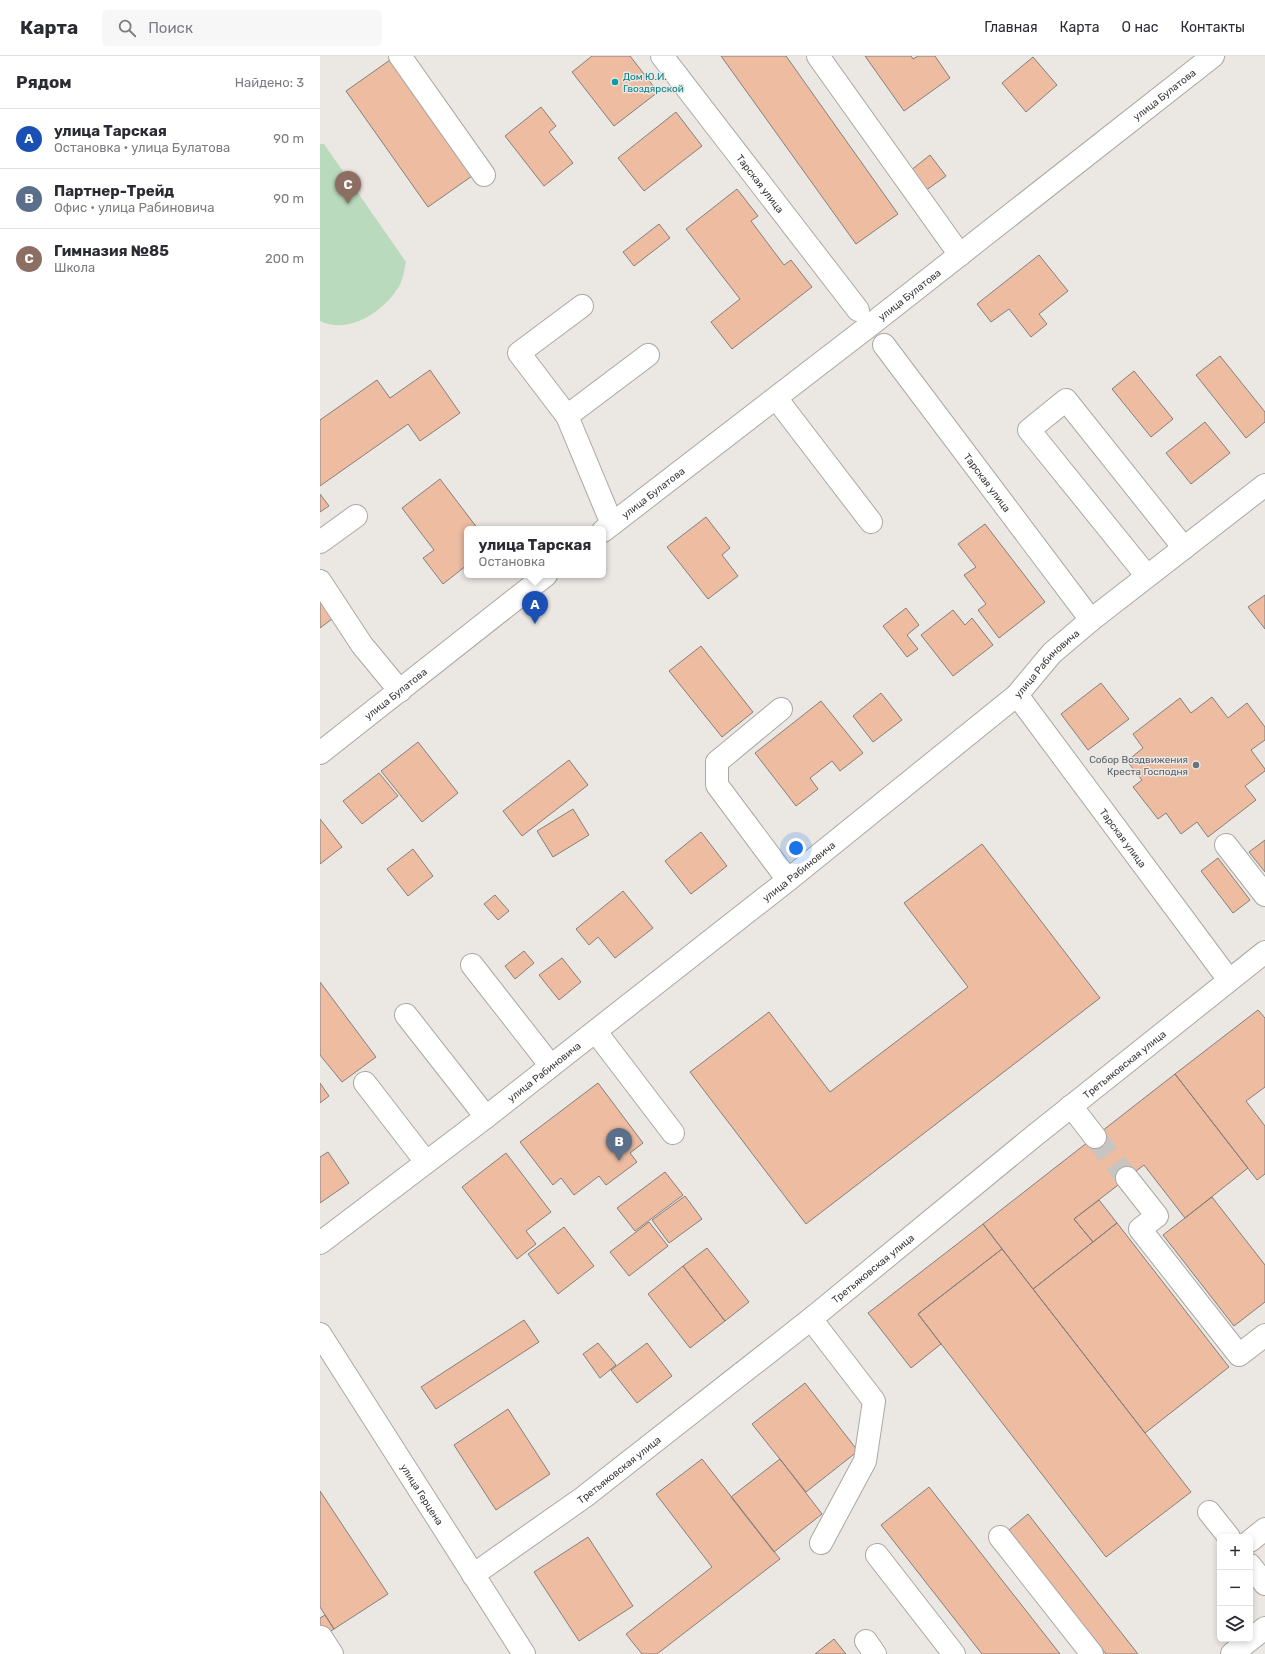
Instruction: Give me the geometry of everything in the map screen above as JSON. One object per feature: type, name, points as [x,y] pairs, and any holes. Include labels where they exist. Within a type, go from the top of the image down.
[{"type":"street","points":[[400,56],[484,175]]},
{"type":"street","name":"Тарская улица","points":[[662,56],[858,310]]},
{"type":"street","points":[[818,56],[960,255]]},
{"type":"street","name":"улица Булатова","points":[[608,527],[960,255],[1213,56]]},
{"type":"street","points":[[582,306],[519,353],[567,416],[608,527]]},
{"type":"street","name":"Тарская улица","points":[[884,346],[1091,620]]},
{"type":"street","points":[[567,416],[648,355]]},
{"type":"street","points":[[776,398],[872,522]]},
{"type":"street","points":[[1147,576],[1030,430],[1066,400],[1184,548]]},
{"type":"street","name":"улица Рабиновича","points":[[320,1243],[596,1032],[788,880],[1017,695],[1052,653],[1091,620],[1265,485]]},
{"type":"street","points":[[320,542],[356,516]]},
{"type":"street","name":"улица Булатова","points":[[320,753],[542,578]]},
{"type":"street","points":[[320,581],[362,645],[400,691]]},
{"type":"street","name":"Тарская улица","points":[[1017,695],[1229,980]]},
{"type":"street","points":[[781,709],[717,762],[717,785],[788,880]]},
{"type":"street","points":[[1226,845],[1265,895]]},
{"type":"street","name":"Третьяковская улица","points":[[472,1575],[584,1497],[812,1320],[1071,1106],[1265,952]]},
{"type":"street","points":[[472,965],[551,1066]]},
{"type":"street","points":[[406,1015],[486,1117]]},
{"type":"street","points":[[596,1032],[673,1133]]},
{"type":"street","points":[[365,1083],[426,1162]]},
{"type":"street","points":[[1071,1106],[1095,1137]]},
{"type":"street","points":[[1127,1178],[1157,1216],[1140,1229],[1238,1355],[1265,1335]]},
{"type":"street","points":[[812,1320],[874,1401],[865,1461],[821,1543]]},
{"type":"street","name":"улица Герцена","points":[[320,1334],[472,1575],[518,1652]]},
{"type":"street","points":[[1209,1512],[1227,1534]]},
{"type":"street","points":[[1253,1539],[1265,1529]]},
{"type":"street","points":[[1000,1537],[1092,1654]]},
{"type":"street","points":[[877,1555],[954,1654]]},
{"type":"street","points":[[1253,1569],[1265,1584]]},
{"type":"street","points":[[1232,1654],[1265,1628]]},
{"type":"green space","points":[[320,144],[324,144],[406,262],[400,285],[383,305],[364,319],[342,325],[331,325],[320,321]]},
{"type":"building","name":"Дом Ю.И. Гвоздярской","points":[[592,56],[630,56],[658,92],[614,126],[572,72]]},
{"type":"building","points":[[721,56],[786,56],[898,214],[856,244]]},
{"type":"building","points":[[865,56],[911,56],[913,59],[918,56],[935,56],[950,78],[904,111]]},
{"type":"building","points":[[1033,57],[1057,85],[1026,112],[1002,83]]},
{"type":"building","points":[[390,60],[472,176],[428,207],[346,91]]},
{"type":"building","points":[[541,107],[556,126],[549,132],[573,163],[544,186],[505,136]]},
{"type":"building","points":[[676,112],[702,146],[644,191],[618,158]]},
{"type":"building","points":[[930,155],[946,176],[925,191],[910,171]]},
{"type":"building","points":[[737,189],[758,216],[751,221],[784,265],[791,260],[812,287],[732,349],[711,322],[740,299],[686,229]]},
{"type":"building","points":[[659,224],[670,238],[634,266],[623,252]]},
{"type":"building","points":[[1039,255],[1068,291],[1039,314],[1047,324],[1031,337],[1009,309],[991,322],[977,304]]},
{"type":"building","points":[[1220,356],[1265,412],[1265,422],[1246,438],[1196,375]]},
{"type":"building","points":[[430,370],[460,413],[420,441],[408,424],[320,486],[320,420],[377,380],[390,398]]},
{"type":"building","points":[[1134,371],[1173,419],[1151,437],[1112,389]]},
{"type":"building","points":[[1205,422],[1230,453],[1191,484],[1166,453]]},
{"type":"building","points":[[440,479],[476,526],[464,526],[464,567],[443,584],[423,558],[434,550],[402,508]]},
{"type":"building","points":[[320,494],[329,506],[320,512]]},
{"type":"building","points":[[706,517],[730,548],[722,555],[738,576],[708,599],[667,547]]},
{"type":"building","points":[[985,524],[1045,602],[999,638],[978,610],[986,604],[964,575],[976,567],[958,544]]},
{"type":"building","points":[[320,595],[336,616],[320,628]]},
{"type":"building","points":[[1265,595],[1265,629],[1248,607]]},
{"type":"building","points":[[906,608],[919,625],[907,635],[918,649],[907,657],[883,626]]},
{"type":"building","points":[[953,610],[965,625],[972,618],[993,645],[953,676],[921,635]]},
{"type":"building","points":[[701,646],[753,712],[722,737],[669,671]]},
{"type":"building","points":[[1101,683],[1129,719],[1088,750],[1061,714]]},
{"type":"building","points":[[881,693],[902,720],[873,742],[853,716]]},
{"type":"building","name":"Собор Воздвижения Креста Господня","points":[[1212,697],[1228,718],[1247,703],[1265,727],[1265,740],[1251,750],[1265,771],[1245,786],[1256,800],[1208,837],[1197,822],[1181,834],[1166,813],[1158,819],[1133,787],[1142,780],[1127,761],[1143,748],[1133,734],[1180,698],[1191,713]]},
{"type":"building","points":[[821,701],[863,753],[840,771],[832,761],[810,778],[818,789],[796,806],[755,753]]},
{"type":"building","points":[[418,742],[458,793],[422,822],[381,771]]},
{"type":"building","points":[[569,760],[588,785],[522,836],[503,811]]},
{"type":"building","points":[[379,773],[398,796],[362,824],[343,801]]},
{"type":"building","points":[[573,809],[589,835],[553,857],[537,831]]},
{"type":"building","points":[[320,819],[342,847],[320,864]]},
{"type":"building","points":[[701,832],[727,866],[691,894],[665,861]]},
{"type":"building","points":[[1265,840],[1265,872],[1249,852]]},
{"type":"building","points":[[982,844],[1100,998],[806,1224],[690,1072],[769,1012],[830,1092],[968,987],[904,903]]},
{"type":"building","points":[[413,849],[433,876],[408,896],[387,869]]},
{"type":"building","points":[[1218,858],[1250,900],[1233,913],[1201,871]]},
{"type":"building","points":[[623,891],[653,928],[615,958],[598,937],[589,945],[576,929]]},
{"type":"building","points":[[495,895],[509,911],[498,920],[484,904]]},
{"type":"building","points":[[524,951],[534,963],[515,979],[505,966]]},
{"type":"building","points":[[562,958],[581,982],[559,1000],[539,975]]},
{"type":"building","points":[[320,982],[376,1057],[342,1082],[320,1055]]},
{"type":"building","points":[[1258,1010],[1265,1018],[1265,1087],[1246,1101],[1265,1126],[1265,1174],[1257,1180],[1175,1074]]},
{"type":"building","points":[[1175,1074],[1248,1168],[1185,1218],[1144,1165],[1074,1219],[1093,1242],[1033,1289],[983,1224]]},
{"type":"building","points":[[320,1083],[329,1096],[320,1103]]},
{"type":"building","points":[[598,1083],[643,1143],[630,1153],[637,1162],[606,1185],[599,1176],[574,1195],[561,1178],[553,1185],[520,1142]]},
{"type":"building","points":[[328,1152],[349,1183],[320,1203],[320,1157]]},
{"type":"building","points":[[506,1153],[551,1212],[526,1231],[536,1244],[517,1259],[462,1187]]},
{"type":"building","points":[[665,1172],[683,1195],[635,1231],[617,1208]]},
{"type":"building","points":[[685,1196],[702,1219],[669,1243],[652,1220]]},
{"type":"building","points":[[1212,1197],[1265,1265],[1265,1302],[1234,1326],[1163,1235]]},
{"type":"building","points":[[1099,1200],[1117,1223],[1093,1242],[1074,1219]]},
{"type":"building","points":[[649,1222],[668,1246],[629,1276],[610,1252]]},
{"type":"building","points":[[1117,1223],[1229,1367],[1145,1433],[1033,1289]]},
{"type":"building","points":[[983,1224],[1002,1249],[918,1314],[941,1344],[911,1368],[868,1313]]},
{"type":"building","points":[[564,1227],[594,1266],[558,1294],[528,1254]]},
{"type":"building","points":[[707,1248],[749,1302],[725,1321],[683,1266]]},
{"type":"building","points":[[1002,1249],[1191,1492],[1106,1557],[918,1314]]},
{"type":"building","points":[[683,1266],[725,1321],[690,1348],[648,1294]]},
{"type":"building","points":[[524,1320],[539,1342],[436,1409],[421,1387]]},
{"type":"building","points":[[598,1343],[616,1365],[600,1378],[583,1354]]},
{"type":"building","points":[[647,1343],[672,1376],[637,1403],[611,1370]]},
{"type":"building","points":[[805,1383],[858,1451],[806,1492],[752,1424]]},
{"type":"building","points":[[508,1409],[550,1474],[496,1510],[454,1445]]},
{"type":"building","points":[[702,1459],[780,1559],[657,1654],[642,1654],[626,1634],[712,1567],[656,1494]]},
{"type":"building","points":[[780,1459],[822,1514],[774,1552],[731,1497]]},
{"type":"building","points":[[929,1487],[1060,1654],[982,1654],[881,1525]]},
{"type":"building","points":[[320,1491],[388,1594],[334,1629],[320,1607]]},
{"type":"building","points":[[1028,1514],[1138,1654],[1106,1654],[1009,1530]]},
{"type":"building","points":[[588,1537],[633,1606],[579,1641],[534,1572]]},
{"type":"building","points":[[325,1615],[334,1629],[320,1638],[320,1618]]},
{"type":"building","points":[[834,1639],[846,1654],[815,1654]]},
{"type":"tunnel","points":[[1095,1137],[1127,1178]]},
{"type":"place","name":"Дом Ю.И. Гвоздярской","points":[[615,82]]},
{"type":"place","name":"Гимназия №85","points":[[348,204]]},
{"type":"place","name":"улица Тарская","points":[[535,624]]},
{"type":"place","name":"Собор Воздвижения Креста Господня","points":[[1196,765]]},
{"type":"place","name":"Партнер-Трейд","points":[[619,1161]]}]
